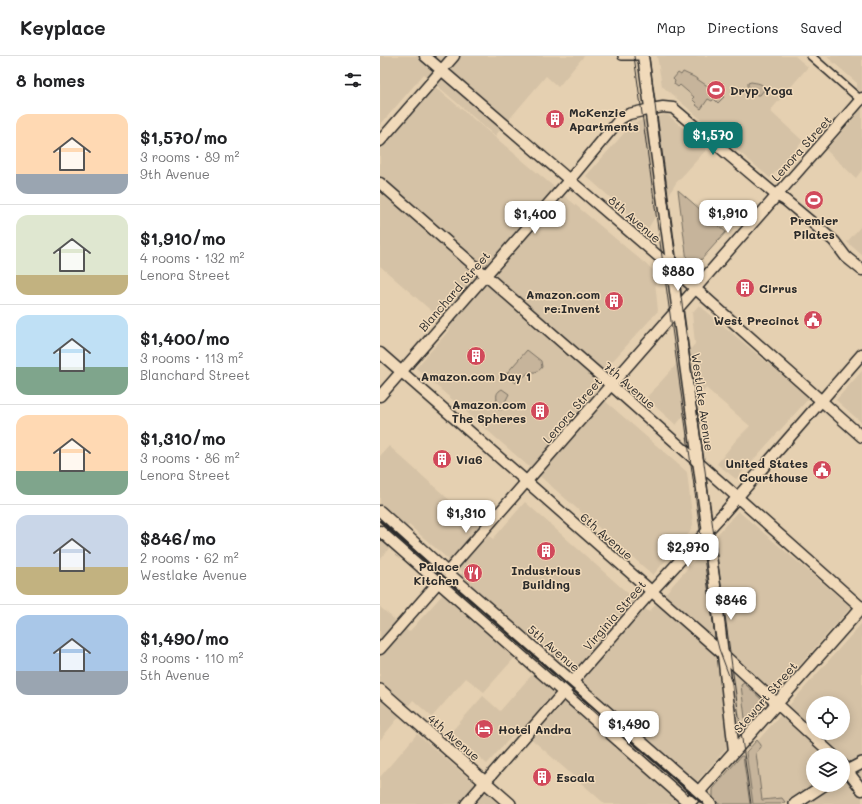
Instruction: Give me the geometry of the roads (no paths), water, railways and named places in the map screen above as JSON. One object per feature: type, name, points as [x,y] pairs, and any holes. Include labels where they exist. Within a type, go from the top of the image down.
[{"type":"main road","name":"8th Avenue","points":[[425,56],[695,288],[862,437]]},
{"type":"main road","points":[[380,141],[454,56]]},
{"type":"main road","name":"Westlake Avenue","points":[[642,56],[651,109],[708,530],[734,751]]},
{"type":"main road","name":"Lenora Street","points":[[380,649],[776,195],[862,100]]},
{"type":"main road","name":"Blanchard Street","points":[[380,396],[623,117],[629,114],[663,107],[673,108],[776,195],[786,200],[834,241],[846,256],[862,270]]},
{"type":"main road","name":"7th Avenue","points":[[380,183],[862,607]]},
{"type":"main road","name":"6th Avenue","points":[[380,352],[723,654],[825,748]]},
{"type":"main road","name":"Virginia Street","points":[[466,804],[862,354]]},
{"type":"main road","name":"5th Avenue","points":[[380,511],[447,572],[711,804]]},
{"type":"main road","points":[[380,531],[689,804]]},
{"type":"main road","name":"Stewart Street","points":[[689,804],[862,607]]},
{"type":"main road","name":"4th Avenue","points":[[380,690],[510,804]]},
{"type":"main road","points":[[850,768],[862,763]]},
{"type":"main road","points":[[850,776],[862,790]]},
{"type":"main road","points":[[795,804],[813,792]]},
{"type":"street","points":[[622,56],[642,56]]},
{"type":"street","points":[[811,56],[862,100]]},
{"type":"tram line","points":[[634,56],[714,629],[719,649],[731,681]]},
{"type":"tram line","points":[[649,56],[751,804]]},
{"type":"railway","points":[[380,521],[703,804]]},
{"type":"place","name":"Dryp Yoga","points":[[716,90]]},
{"type":"place","name":"McKenzie Apartments","points":[[555,119]]},
{"type":"place","name":"Premier Pilates","points":[[814,200]]},
{"type":"place","name":"Cirrus","points":[[745,288]]},
{"type":"place","name":"Amazon.com re:Invent","points":[[614,301]]},
{"type":"place","name":"West Precinct","points":[[813,320]]},
{"type":"place","name":"Amazon.com Day 1","points":[[476,356]]},
{"type":"place","name":"Amazon.com The Spheres","points":[[540,411]]},
{"type":"place","name":"Via6","points":[[442,459]]},
{"type":"place","name":"United States Courthouse","points":[[822,470]]},
{"type":"place","name":"Industrious Building","points":[[546,551]]},
{"type":"place","name":"Palace Kitchen","points":[[473,573]]},
{"type":"place","name":"Hotel Andra","points":[[484,729]]},
{"type":"place","name":"Escala","points":[[542,777]]}]
